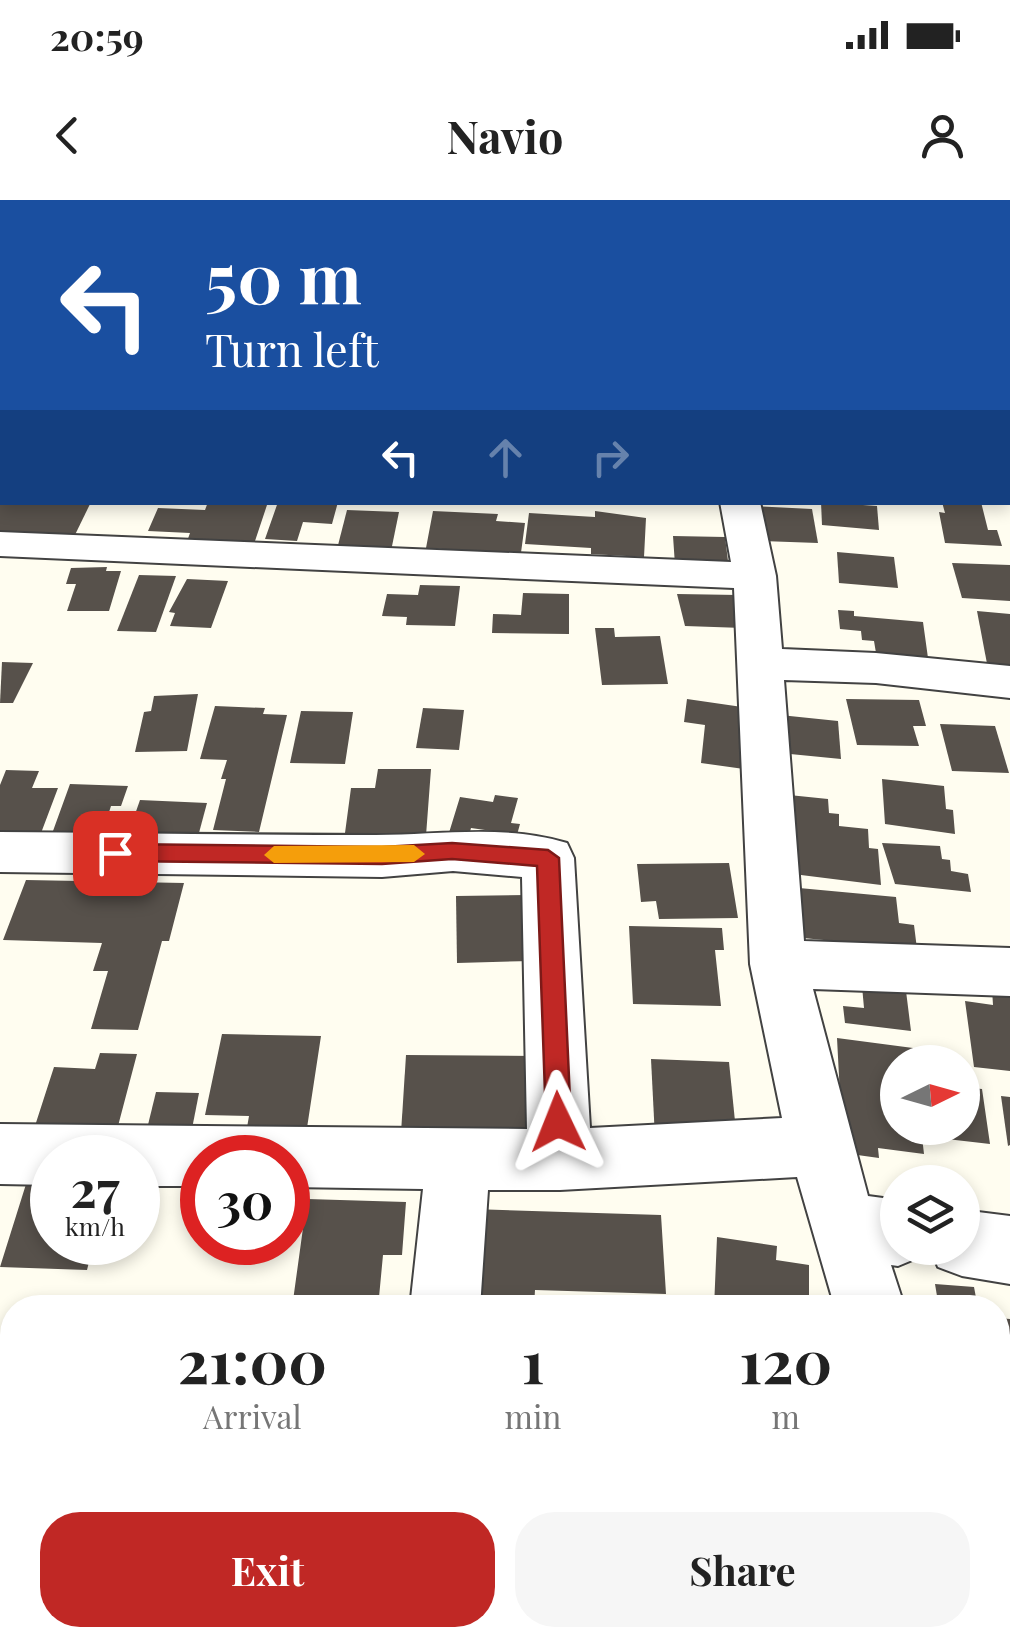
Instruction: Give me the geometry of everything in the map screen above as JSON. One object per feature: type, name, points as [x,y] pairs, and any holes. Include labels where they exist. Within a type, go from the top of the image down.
[{"type":"street","points":[[741,505],[755,576],[778,964],[820,1146],[873,1230],[870,1295]]},
{"type":"street","points":[[0,544],[755,576]]},
{"type":"street","points":[[760,664],[876,668],[1010,682]]},
{"type":"street","points":[[0,852],[382,856],[452,851],[548,858],[560,1160]]},
{"type":"street","points":[[778,964],[1010,972]]},
{"type":"street","points":[[0,1154],[560,1160],[820,1146]]},
{"type":"street","points":[[446,1295],[458,1159]]},
{"type":"street","points":[[980,1246],[1010,1250]]},
{"type":"building","points":[[0,505],[90,505],[72,541],[0,537]]},
{"type":"building","points":[[207,505],[267,505],[252,550],[185,547],[190,533],[148,531],[158,508],[205,510]]},
{"type":"building","points":[[277,505],[337,505],[332,524],[303,522],[297,541],[265,539]]},
{"type":"building","points":[[821,505],[877,506],[879,530],[822,525]]},
{"type":"building","points":[[943,505],[982,505],[988,530],[997,530],[1002,546],[945,543],[939,512],[945,513]]},
{"type":"building","points":[[749,506],[812,509],[818,543],[762,541]]},
{"type":"building","points":[[347,510],[399,512],[391,551],[337,549]]},
{"type":"building","points":[[433,511],[498,514],[496,521],[525,523],[520,560],[493,559],[494,552],[426,548]]},
{"type":"building","points":[[595,511],[646,518],[644,557],[591,554],[591,548],[525,544],[529,513],[595,517]]},
{"type":"building","points":[[673,536],[725,537],[728,561],[734,561],[736,571],[675,565]]},
{"type":"building","points":[[837,552],[894,557],[898,588],[839,583]]},
{"type":"building","points":[[952,563],[1010,565],[1010,601],[962,598]]},
{"type":"building","points":[[107,567],[106,571],[121,571],[109,611],[67,611],[76,584],[66,584],[71,568]]},
{"type":"building","points":[[139,575],[176,576],[156,632],[117,631]]},
{"type":"building","points":[[187,579],[228,581],[211,628],[170,626],[175,613],[169,612]]},
{"type":"building","points":[[420,585],[460,586],[455,626],[406,625],[407,617],[382,616],[387,594],[418,595]]},
{"type":"building","points":[[523,593],[569,594],[569,634],[492,633],[493,614],[521,615]]},
{"type":"building","points":[[677,594],[738,595],[743,628],[685,626]]},
{"type":"building","points":[[838,610],[854,611],[854,616],[923,622],[928,658],[876,653],[874,641],[862,640],[861,631],[840,629]]},
{"type":"building","points":[[977,611],[1010,614],[1010,671],[988,669]]},
{"type":"building","points":[[595,628],[614,628],[615,637],[660,636],[668,684],[602,685]]},
{"type":"building","points":[[2,662],[33,663],[13,703],[0,703]]},
{"type":"building","points":[[198,694],[187,751],[135,752],[144,712],[151,711],[154,696]]},
{"type":"building","points":[[687,699],[749,708],[744,769],[701,763],[705,725],[684,722]]},
{"type":"building","points":[[846,699],[919,700],[926,726],[913,726],[919,746],[857,745]]},
{"type":"building","points":[[215,706],[265,708],[263,714],[287,715],[259,832],[213,830],[227,760],[200,759]]},
{"type":"building","points":[[423,708],[464,710],[459,750],[416,748]]},
{"type":"building","points":[[301,711],[353,712],[345,764],[290,763]]},
{"type":"building","points":[[780,715],[838,721],[841,759],[780,753]]},
{"type":"building","points":[[940,724],[995,726],[1009,773],[952,771]]},
{"type":"building","points":[[378,769],[431,769],[425,849],[343,848],[351,788],[375,788]]},
{"type":"building","points":[[6,770],[39,771],[32,788],[58,788],[35,849],[0,848],[0,785]]},
{"type":"building","points":[[882,779],[944,786],[946,809],[953,810],[955,834],[885,824]]},
{"type":"building","points":[[70,784],[128,786],[121,806],[111,806],[99,843],[49,842]]},
{"type":"building","points":[[495,795],[518,798],[511,823],[520,824],[515,842],[490,838],[492,831],[471,828],[468,839],[448,836],[460,797],[493,802]]},
{"type":"building","points":[[789,795],[828,799],[829,813],[839,814],[839,826],[868,829],[869,848],[878,849],[881,885],[777,872]]},
{"type":"building","points":[[140,800],[207,803],[196,844],[126,840]]},
{"type":"building","points":[[882,843],[940,846],[942,859],[950,860],[951,871],[968,874],[971,892],[895,884]]},
{"type":"building","points":[[729,863],[738,918],[659,919],[656,901],[641,902],[637,864]]},
{"type":"building","points":[[26,880],[184,883],[169,941],[162,941],[138,1030],[91,1029],[108,971],[93,971],[102,943],[3,940]]},
{"type":"building","points":[[799,888],[896,897],[899,923],[914,925],[917,949],[803,938]]},
{"type":"building","points":[[527,895],[531,961],[457,963],[456,896]]},
{"type":"building","points":[[629,926],[722,928],[724,950],[715,950],[721,1006],[633,1004]]},
{"type":"building","points":[[862,986],[906,991],[911,1031],[845,1023],[843,1006],[864,1008]]},
{"type":"building","points":[[992,989],[1010,992],[1010,1071],[980,1068],[980,1045],[971,1045],[965,1001],[993,1005]]},
{"type":"building","points":[[222,1034],[321,1036],[306,1135],[246,1135],[249,1116],[205,1115]]},
{"type":"building","points":[[837,1038],[890,1045],[880,1045],[880,1145],[923,1145],[924,1154],[878,1148],[879,1158],[843,1153]]},
{"type":"building","points":[[100,1053],[137,1054],[118,1126],[33,1132],[54,1067],[95,1069]]},
{"type":"building","points":[[406,1055],[537,1056],[538,1134],[401,1133]]},
{"type":"building","points":[[651,1059],[729,1062],[737,1141],[655,1138]]},
{"type":"building","points":[[980,1089],[982,1089],[990,1144],[980,1143]]},
{"type":"building","points":[[156,1092],[199,1093],[191,1135],[180,1135],[180,1139],[145,1135]]},
{"type":"building","points":[[1001,1096],[1010,1097],[1008,1146]]},
{"type":"building","points":[[30,1181],[30,1265],[88,1265],[87,1270],[0,1267]]},
{"type":"building","points":[[310,1199],[406,1202],[402,1255],[383,1255],[379,1295],[294,1295],[298,1265],[310,1265]]},
{"type":"building","points":[[472,1209],[661,1215],[666,1294],[535,1290],[535,1295],[468,1295]]},
{"type":"building","points":[[717,1237],[777,1246],[776,1260],[809,1265],[809,1295],[715,1295]]},
{"type":"building","points":[[935,1284],[974,1287],[976,1295],[937,1295]]},
{"type":"slow traffic","points":[[274,855],[414,854]]},
{"type":"route","points":[[115,853],[382,856],[452,851],[548,858],[558,1122]]}]
